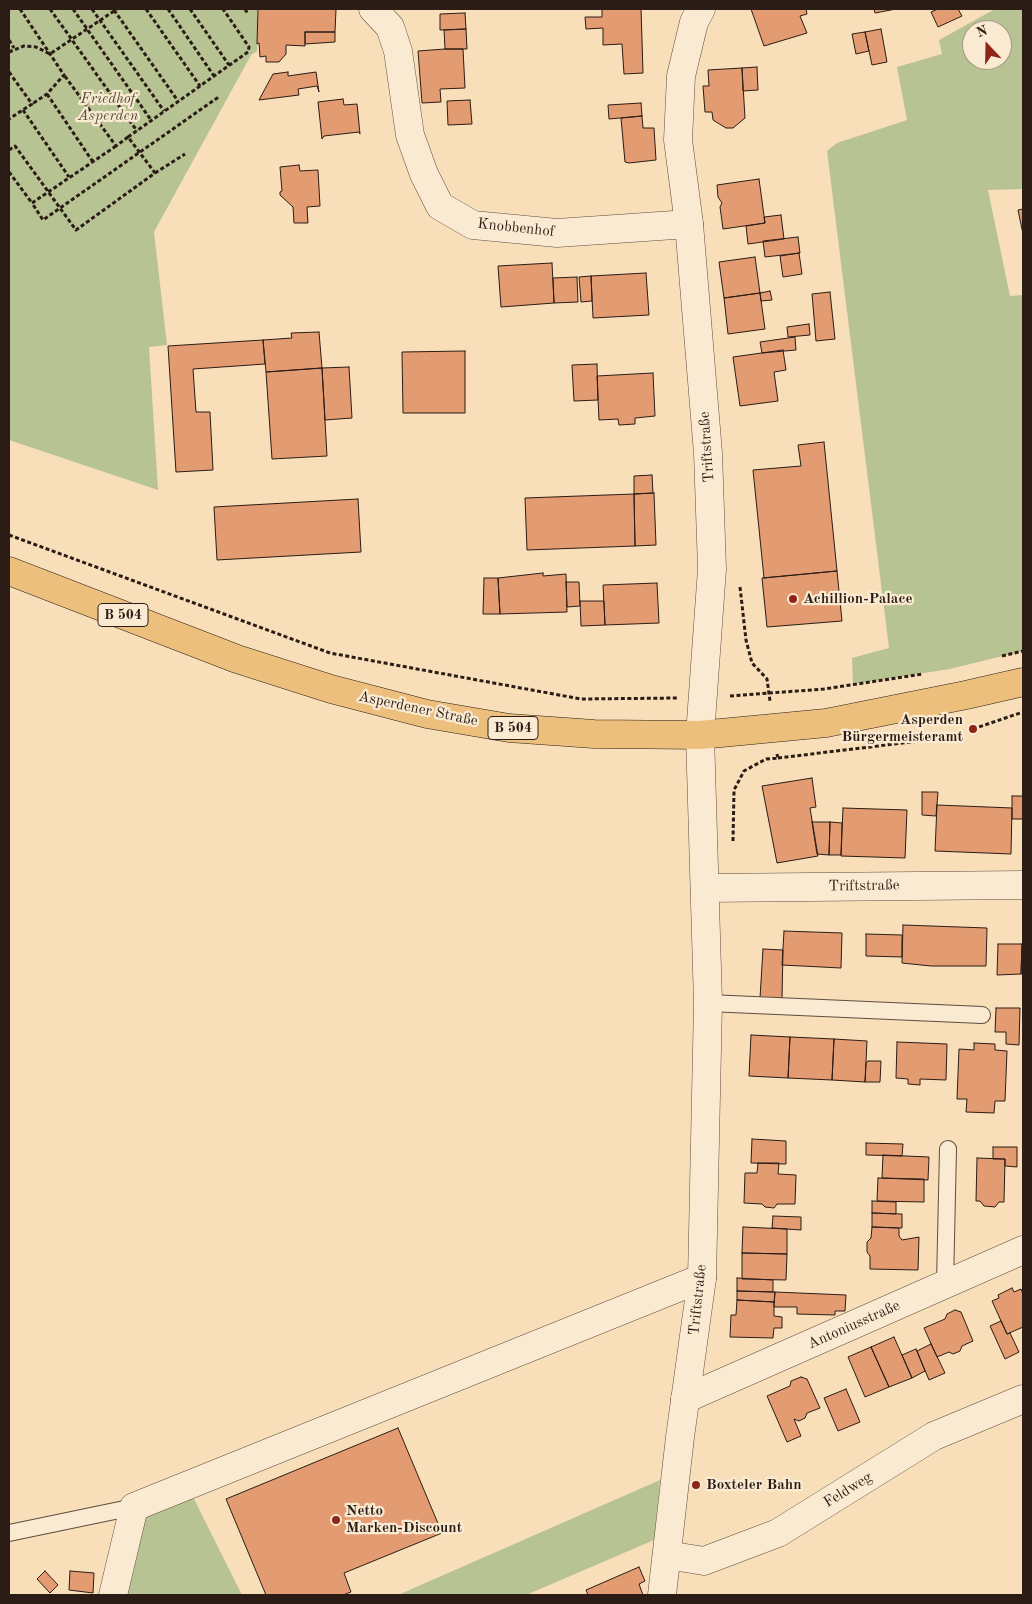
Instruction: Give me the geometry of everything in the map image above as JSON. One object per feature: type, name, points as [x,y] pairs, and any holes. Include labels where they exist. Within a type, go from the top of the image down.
[{"type":"main road","name":"Asperdener Straße","points":[[9,571],[237,659],[331,689],[427,714],[528,729],[594,734],[700,735],[826,723],[1023,682]]},
{"type":"street","name":"Knobbenhof","points":[[373,9],[390,27],[398,51],[410,135],[424,174],[440,206],[473,225],[557,233],[689,224]]},
{"type":"street","name":"Triftstraße","points":[[662,1595],[702,1278],[708,1003],[700,735],[712,569],[708,453],[689,224],[678,140],[681,76],[694,22],[700,9]]},
{"type":"street","name":"Triftstraße","points":[[705,888],[1023,885]]},
{"type":"street","name":"Antoniusstraße","points":[[686,1399],[1023,1250]]},
{"type":"street","points":[[113,1595],[134,1507],[702,1278]]},
{"type":"street","name":"Feldweg","points":[[667,1555],[704,1561],[778,1533],[934,1436],[1023,1400]]},
{"type":"lane","points":[[708,1003],[982,1015]]},
{"type":"lane","points":[[945,1284],[948,1149]]},
{"type":"lane","points":[[9,1533],[134,1507]]},
{"type":"path","points":[[20,9],[64,75],[116,146]]},
{"type":"path","points":[[50,9],[137,131]]},
{"type":"path","points":[[73,9],[151,120]]},
{"type":"path","points":[[92,9],[164,112]]},
{"type":"path","points":[[50,54],[115,9],[178,101]]},
{"type":"path","points":[[146,9],[200,86]]},
{"type":"path","points":[[168,9],[214,76]]},
{"type":"path","points":[[190,9],[229,66]]},
{"type":"path","points":[[32,203],[248,52],[250,46],[223,9]]},
{"type":"path","points":[[245,9],[248,14]]},
{"type":"path","points":[[9,40],[14,48]]},
{"type":"path","points":[[9,52],[14,48],[24,46],[36,47],[50,54]]},
{"type":"path","points":[[9,72],[32,104]]},
{"type":"path","points":[[9,119],[48,94],[64,75]]},
{"type":"path","points":[[48,94],[93,162]]},
{"type":"path","points":[[9,172],[43,220],[220,96]]},
{"type":"path","points":[[23,110],[69,178]]},
{"type":"path","points":[[128,137],[155,173]]},
{"type":"path","points":[[9,150],[15,146],[76,230],[184,154]]},
{"type":"path","points":[[9,535],[330,653],[581,699],[703,698],[824,689],[931,672]]},
{"type":"path","points":[[996,658],[1023,651]]},
{"type":"path","points":[[973,729],[1023,712]]},
{"type":"path","points":[[778,758],[928,740]]},
{"type":"green space","name":"Friedhof Asperden","points":[[9,9],[257,9],[257,51],[251,55],[154,232],[167,345],[149,347],[158,490],[9,440]]},
{"type":"green space","points":[[995,9],[1023,9],[1023,189],[988,190],[1010,296],[1022,295],[1023,302],[1023,651],[950,669],[853,684],[852,658],[889,648],[827,151],[837,143],[907,120],[897,67],[942,54],[939,40],[962,27],[962,70],[1012,70],[1012,20],[975,20]]},
{"type":"green space","points":[[660,1480],[654,1540],[526,1595],[398,1595]]},
{"type":"green space","points":[[187,1485],[242,1595],[125,1595],[134,1507]]},
{"type":"building","points":[[258,9],[336,9],[335,32],[305,32],[305,46],[286,45],[286,54],[279,62],[266,62],[266,56],[260,57],[259,43],[257,44]]},
{"type":"building","points":[[602,9],[641,9],[643,73],[624,74],[622,44],[603,45],[603,28],[586,29],[585,17],[602,17]]},
{"type":"building","points":[[751,9],[806,9],[807,14],[800,16],[807,33],[764,46]]},
{"type":"building","points":[[874,9],[896,9],[875,13]]},
{"type":"building","points":[[938,9],[958,9],[962,16],[938,27],[931,12]]},
{"type":"building","points":[[465,13],[466,29],[440,30],[440,14]]},
{"type":"building","points":[[466,29],[467,49],[445,49],[444,30]]},
{"type":"building","points":[[881,29],[887,62],[872,65],[865,32]]},
{"type":"building","points":[[305,32],[335,32],[335,42],[305,44]]},
{"type":"building","points":[[865,32],[869,51],[856,54],[852,34]]},
{"type":"building","points":[[463,49],[465,88],[440,89],[441,102],[422,103],[418,51]]},
{"type":"building","points":[[757,67],[758,90],[743,91],[742,68]]},
{"type":"building","points":[[742,68],[745,118],[733,128],[726,128],[713,120],[712,112],[705,112],[703,86],[709,86],[708,70]]},
{"type":"building","points":[[288,72],[288,76],[316,72],[319,92],[317,86],[298,89],[299,95],[259,100],[273,74]]},
{"type":"building","points":[[343,99],[344,105],[357,104],[360,134],[359,132],[324,136],[322,139],[318,102]]},
{"type":"building","points":[[470,100],[472,124],[448,125],[447,101]]},
{"type":"building","points":[[641,103],[642,116],[609,119],[608,105]]},
{"type":"building","points":[[642,116],[643,128],[654,128],[656,160],[625,162],[621,118]]},
{"type":"building","points":[[299,165],[300,171],[318,170],[320,206],[307,207],[308,223],[294,223],[293,207],[280,195],[282,191],[280,167]]},
{"type":"building","points":[[759,179],[765,223],[723,229],[720,207],[722,203],[718,197],[717,185]]},
{"type":"building","points":[[1023,209],[1023,234],[1018,210]]},
{"type":"building","points":[[781,215],[784,239],[748,244],[746,226],[765,223],[764,217]]},
{"type":"building","points":[[798,237],[800,253],[765,257],[763,241]]},
{"type":"building","points":[[799,253],[802,274],[783,277],[780,256]]},
{"type":"building","points":[[755,257],[760,293],[724,298],[719,262]]},
{"type":"building","points":[[552,263],[554,303],[501,307],[498,266]]},
{"type":"building","points":[[646,273],[649,315],[593,318],[591,276]]},
{"type":"building","points":[[591,276],[592,301],[581,302],[579,277]]},
{"type":"building","points":[[577,277],[578,302],[554,303],[553,278]]},
{"type":"building","points":[[770,291],[772,300],[761,301],[760,293]]},
{"type":"building","points":[[830,292],[835,339],[816,341],[812,294]]},
{"type":"building","points":[[760,293],[765,329],[728,334],[724,298]]},
{"type":"building","points":[[809,324],[810,335],[788,337],[787,327]]},
{"type":"building","points":[[319,332],[322,368],[266,372],[263,340],[292,338],[291,333]]},
{"type":"building","points":[[795,337],[796,350],[762,353],[760,342]]},
{"type":"building","points":[[263,340],[265,364],[193,369],[196,412],[210,412],[213,470],[176,472],[168,346]]},
{"type":"building","points":[[783,350],[786,370],[774,372],[778,401],[740,406],[733,357]]},
{"type":"building","points":[[465,351],[465,413],[403,413],[402,352]]},
{"type":"building","points":[[597,364],[598,400],[574,401],[572,365]]},
{"type":"building","points":[[349,367],[352,418],[325,420],[322,368]]},
{"type":"building","points":[[322,368],[327,456],[272,459],[266,372]]},
{"type":"building","points":[[653,373],[655,416],[635,418],[635,424],[619,425],[618,419],[599,420],[597,376]]},
{"type":"building","points":[[824,442],[837,571],[764,578],[753,470],[801,466],[798,445]]},
{"type":"building","points":[[652,475],[653,493],[634,494],[634,476]]},
{"type":"building","points":[[654,493],[656,545],[635,546],[634,494]]},
{"type":"building","points":[[634,494],[635,546],[527,550],[525,498]]},
{"type":"building","points":[[358,499],[361,552],[217,560],[214,507]]},
{"type":"building","points":[[837,571],[842,621],[767,627],[762,578]]},
{"type":"building","points":[[543,573],[543,576],[566,574],[567,612],[500,614],[498,578]]},
{"type":"building","points":[[484,578],[498,578],[500,614],[483,614]]},
{"type":"building","points":[[566,582],[579,582],[580,606],[567,607]]},
{"type":"building","points":[[657,583],[659,623],[605,625],[603,585]]},
{"type":"building","points":[[580,601],[604,601],[605,625],[581,626]]},
{"type":"building","points":[[812,778],[816,807],[810,808],[818,856],[777,863],[762,786]]},
{"type":"building","points":[[922,792],[938,792],[936,816],[922,815]]},
{"type":"building","points":[[1012,796],[1023,796],[1023,819],[1012,819]]},
{"type":"building","points":[[937,805],[1012,808],[1011,854],[935,851]]},
{"type":"building","points":[[843,808],[907,810],[905,858],[841,856]]},
{"type":"building","points":[[812,822],[830,822],[829,855],[817,854]]},
{"type":"building","points":[[830,822],[842,823],[841,855],[829,855]]},
{"type":"building","points":[[903,925],[987,928],[986,966],[931,966],[902,963]]},
{"type":"building","points":[[784,931],[842,933],[841,968],[782,965]]},
{"type":"building","points":[[866,934],[902,935],[902,957],[866,956]]},
{"type":"building","points":[[998,944],[1022,944],[1021,974],[997,975]]},
{"type":"building","points":[[1022,944],[1023,974],[1021,974]]},
{"type":"building","points":[[763,949],[783,950],[782,999],[760,998]]},
{"type":"building","points":[[996,1008],[1020,1008],[1019,1045],[1006,1044],[1006,1032],[995,1032]]},
{"type":"building","points":[[751,1035],[790,1037],[788,1078],[749,1076]]},
{"type":"building","points":[[790,1037],[834,1039],[832,1080],[788,1078]]},
{"type":"building","points":[[834,1039],[867,1041],[865,1082],[832,1080]]},
{"type":"building","points":[[897,1042],[947,1044],[946,1080],[920,1079],[920,1085],[908,1084],[908,1079],[896,1078]]},
{"type":"building","points":[[974,1043],[995,1044],[995,1050],[1007,1051],[1005,1101],[995,1101],[994,1113],[966,1112],[967,1099],[957,1099],[959,1049],[974,1050]]},
{"type":"building","points":[[868,1061],[881,1061],[880,1082],[865,1082],[866,1063]]},
{"type":"building","points":[[752,1139],[786,1141],[786,1164],[751,1163]]},
{"type":"building","points":[[866,1143],[903,1144],[902,1156],[866,1155]]},
{"type":"building","points":[[993,1147],[1017,1147],[1017,1167],[1005,1166],[1005,1159],[993,1159]]},
{"type":"building","points":[[883,1155],[929,1157],[928,1180],[882,1178]]},
{"type":"building","points":[[977,1158],[1005,1159],[1004,1202],[999,1202],[995,1207],[984,1206],[980,1201],[976,1201]]},
{"type":"building","points":[[758,1163],[779,1163],[778,1174],[796,1175],[795,1204],[777,1204],[774,1208],[765,1207],[762,1204],[744,1203],[745,1173],[757,1173]]},
{"type":"building","points":[[878,1178],[924,1179],[924,1202],[877,1201]]},
{"type":"building","points":[[872,1201],[896,1202],[896,1214],[872,1213]]},
{"type":"building","points":[[872,1213],[902,1214],[902,1228],[872,1227]]},
{"type":"building","points":[[773,1216],[801,1217],[801,1230],[772,1228]]},
{"type":"building","points":[[743,1227],[787,1229],[787,1254],[742,1253]]},
{"type":"building","points":[[872,1227],[899,1228],[899,1236],[902,1240],[919,1237],[918,1270],[870,1269],[867,1242],[871,1238]]},
{"type":"building","points":[[742,1253],[787,1254],[786,1280],[742,1279]]},
{"type":"building","points":[[737,1278],[773,1280],[773,1292],[737,1291]]},
{"type":"building","points":[[1012,1288],[1014,1292],[1021,1289],[1023,1294],[1023,1327],[1007,1334],[992,1301],[999,1298],[998,1295]]},
{"type":"building","points":[[737,1291],[775,1292],[774,1302],[737,1300]]},
{"type":"building","points":[[775,1292],[846,1295],[845,1311],[835,1311],[835,1315],[797,1314],[797,1307],[774,1307]]},
{"type":"building","points":[[737,1300],[774,1302],[774,1316],[782,1317],[782,1328],[774,1328],[773,1338],[730,1337],[731,1315],[736,1315]]},
{"type":"building","points":[[955,1310],[961,1312],[973,1341],[962,1346],[960,1351],[953,1354],[949,1352],[937,1357],[924,1328],[945,1319],[947,1314]]},
{"type":"building","points":[[1001,1321],[1007,1334],[1010,1333],[1019,1352],[1005,1359],[990,1326]]},
{"type":"building","points":[[894,1337],[912,1378],[889,1387],[871,1347]]},
{"type":"building","points":[[931,1344],[945,1373],[929,1380],[917,1351]]},
{"type":"building","points":[[871,1347],[889,1387],[865,1397],[848,1357]]},
{"type":"building","points":[[916,1349],[925,1371],[912,1378],[902,1355]]},
{"type":"building","points":[[801,1377],[807,1379],[820,1408],[807,1413],[805,1418],[799,1421],[794,1419],[801,1436],[787,1442],[767,1396],[790,1386],[791,1381]]},
{"type":"building","points":[[846,1389],[860,1422],[838,1431],[824,1398]]},
{"type":"building","name":"Netto Marken-Discount","points":[[398,1428],[442,1533],[344,1573],[351,1592],[343,1595],[266,1595],[226,1499]]},
{"type":"building","points":[[639,1567],[645,1581],[639,1584],[643,1595],[588,1595],[586,1590]]},
{"type":"building","points":[[45,1571],[58,1585],[50,1593],[37,1579]]},
{"type":"building","points":[[70,1571],[94,1573],[93,1593],[69,1590]]},
{"type":"place","name":"Achillion-Palace","points":[[793,599]]},
{"type":"place","name":"Asperden Bürgermeisteramt","points":[[973,729]]},
{"type":"place","name":"Boxteler Bahn","points":[[696,1485]]},
{"type":"place","name":"Netto Marken-Discount","points":[[336,1520]]}]
